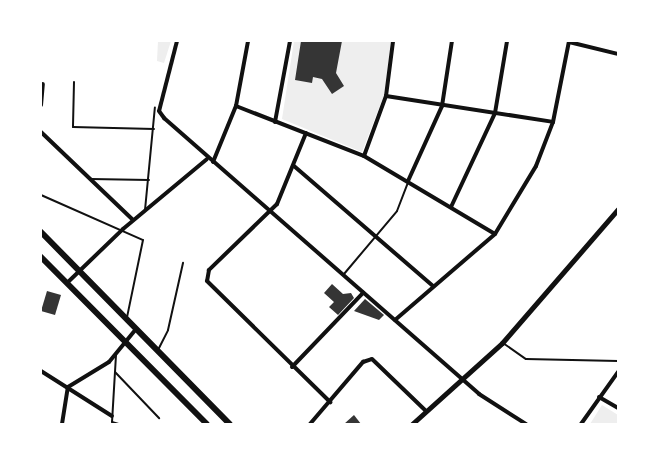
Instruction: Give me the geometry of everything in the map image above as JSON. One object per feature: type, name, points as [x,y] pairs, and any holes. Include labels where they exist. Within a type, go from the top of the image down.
[{"type":"main road","points":[[41,232],[230,424]]},
{"type":"main road","points":[[41,257],[207,424]]},
{"type":"street","points":[[177,41],[159,111],[207,158],[480,394],[526,424]]},
{"type":"street","points":[[213,162],[236,106],[248,41]]},
{"type":"street","points":[[275,122],[290,41]]},
{"type":"street","points":[[364,156],[386,96],[393,41]]},
{"type":"street","points":[[408,181],[442,106],[452,41]]},
{"type":"street","points":[[451,206],[496,113],[507,41]]},
{"type":"street","points":[[395,320],[495,234],[536,166],[552,122],[569,41],[618,54]]},
{"type":"street","points":[[41,105],[43,84]]},
{"type":"street","points":[[386,96],[442,106],[552,122]]},
{"type":"street","points":[[236,106],[364,156],[451,206],[495,234]]},
{"type":"street","points":[[41,132],[88,179],[133,220]]},
{"type":"street","points":[[306,133],[294,166],[270,213],[209,270],[207,281],[292,367],[330,402]]},
{"type":"street","points":[[67,284],[133,220],[207,158]]},
{"type":"street","points":[[294,166],[433,286]]},
{"type":"street","points":[[412,424],[428,412],[502,342],[618,211]]},
{"type":"street","points":[[292,367],[363,294]]},
{"type":"street","points":[[62,424],[68,387],[109,362],[136,329]]},
{"type":"street","points":[[310,424],[363,362],[372,359],[428,412]]},
{"type":"street","points":[[41,371],[112,416]]},
{"type":"street","points":[[581,424],[618,372]]},
{"type":"street","points":[[599,397],[618,408]]},
{"type":"lane","points":[[74,82],[73,127],[154,130]]},
{"type":"lane","points":[[145,211],[154,130],[155,107]]},
{"type":"lane","points":[[88,179],[149,180]]},
{"type":"lane","points":[[342,276],[397,211],[408,181]]},
{"type":"lane","points":[[41,195],[64,208],[123,229],[143,240],[126,319]]},
{"type":"lane","points":[[158,351],[168,330],[183,263]]},
{"type":"lane","points":[[502,342],[526,358],[618,361]]},
{"type":"lane","points":[[116,353],[112,422],[119,424]]},
{"type":"lane","points":[[115,372],[160,418]]},
{"type":"shaded area","points":[[158,41],[171,41],[164,63],[157,61]]},
{"type":"shaded area","points":[[294,41],[391,41],[384,95],[362,152],[282,119]]},
{"type":"shaded area","points":[[602,405],[618,415],[618,424],[590,424]]},
{"type":"building","points":[[301,41],[342,41],[336,73],[344,86],[332,94],[322,79],[313,77],[312,83],[295,80]]},
{"type":"building","points":[[332,284],[343,294],[351,293],[354,298],[338,315],[329,307],[334,302],[324,293]]},
{"type":"building","points":[[47,291],[61,295],[55,315],[41,311]]},
{"type":"building","points":[[365,299],[384,315],[379,320],[354,311]]},
{"type":"building","points":[[354,415],[361,424],[344,424]]}]
